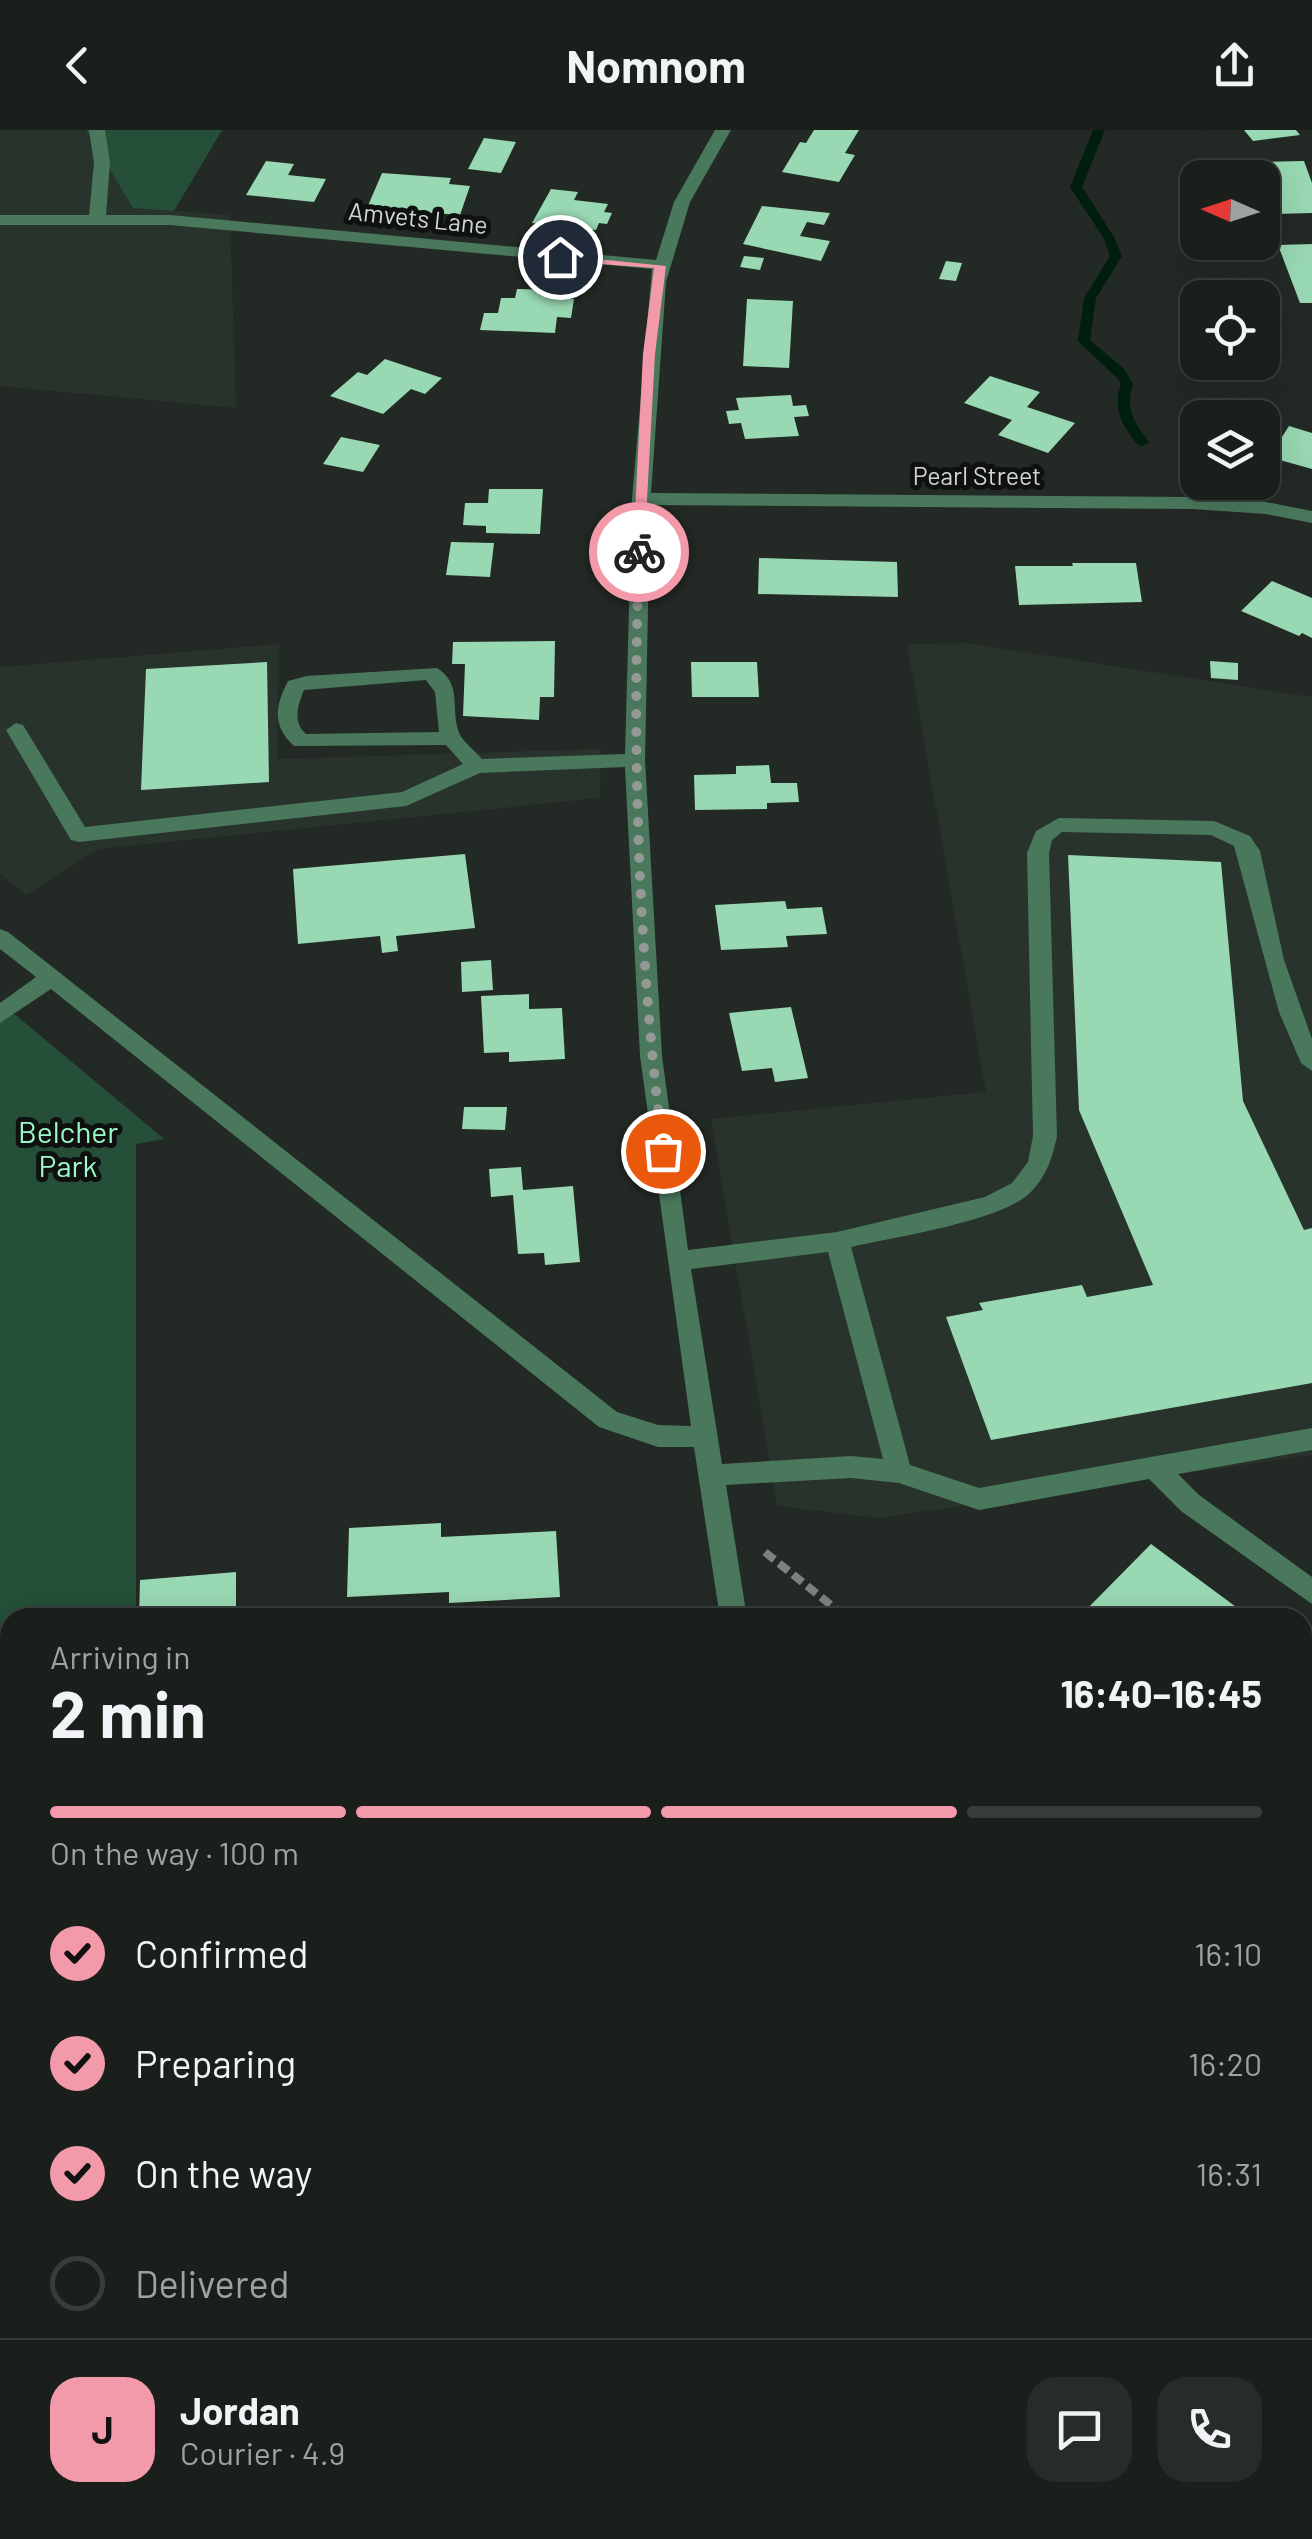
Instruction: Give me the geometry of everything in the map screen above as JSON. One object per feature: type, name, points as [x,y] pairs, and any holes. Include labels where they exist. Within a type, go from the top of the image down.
[{"type":"street","points":[[96,219],[102,163],[97,130]]},
{"type":"street","points":[[722,130],[682,202],[660,266],[649,354],[641,499],[635,760],[636,840],[652,1056],[677,1261],[732,1608]]},
{"type":"street","name":"Amvets Lane","points":[[0,220],[96,219],[231,225],[660,266]]},
{"type":"street","name":"Pearl Street","points":[[641,499],[1192,503],[1266,508],[1312,517]]},
{"type":"street","points":[[451,738],[302,741],[291,732],[288,700],[294,686],[306,682],[430,674],[440,677],[451,738],[477,766]]},
{"type":"street","points":[[16,730],[78,835],[406,799],[477,766],[635,760]]},
{"type":"street","points":[[677,1261],[837,1241],[991,1205],[1020,1190],[1038,1165],[1045,1136],[1038,853],[1039,841],[1046,831],[1059,825],[1214,828],[1242,841],[1250,851],[1266,936],[1290,1021],[1312,1064]]},
{"type":"street","points":[[0,937],[608,1420],[644,1434],[705,1436]]},
{"type":"street","points":[[0,1015],[49,979]]},
{"type":"street","points":[[837,1241],[899,1472]]},
{"type":"street","points":[[711,1474],[851,1467],[899,1472],[966,1498],[979,1498],[1312,1440]]},
{"type":"street","points":[[1154,1468],[1190,1502],[1312,1592]]},
{"type":"path","points":[[716,1514],[834,1608]]},
{"type":"shaded area","points":[[0,130],[86,130],[133,208],[230,215],[236,408],[0,386]]},
{"type":"shaded area","points":[[967,643],[1312,697],[1312,1455],[878,1518],[777,1506],[711,1119],[986,1092],[907,644]]},
{"type":"shaded area","points":[[279,644],[277,759],[601,749],[600,798],[99,849],[26,895],[0,874],[0,667]]},
{"type":"green space","points":[[86,130],[222,130],[174,211],[133,208]]},
{"type":"green space","name":"Belcher Park","points":[[0,1002],[164,1139],[136,1144],[136,1608],[0,1608]]},
{"type":"building","points":[[814,130],[859,130],[845,153],[855,155],[839,182],[782,172],[800,142],[806,143]]},
{"type":"building","points":[[1244,130],[1296,130],[1300,135],[1253,141]]},
{"type":"building","points":[[484,138],[516,142],[501,173],[468,169]]},
{"type":"building","points":[[266,161],[294,164],[288,175],[326,179],[314,202],[246,195]]},
{"type":"building","points":[[1280,161],[1304,161],[1312,183],[1312,213],[1280,214]]},
{"type":"building","points":[[382,173],[451,178],[449,184],[470,186],[460,215],[367,208]]},
{"type":"building","points":[[551,189],[578,192],[574,200],[608,204],[604,212],[612,213],[607,224],[599,223],[596,230],[532,223]]},
{"type":"building","points":[[762,206],[830,213],[824,225],[807,222],[800,236],[830,241],[821,261],[743,244]]},
{"type":"building","points":[[1312,244],[1312,303],[1300,303],[1280,245]]},
{"type":"building","points":[[744,256],[764,258],[760,270],[740,267]]},
{"type":"building","points":[[946,261],[962,263],[956,281],[939,279]]},
{"type":"building","points":[[517,289],[557,290],[556,299],[574,299],[571,318],[557,317],[555,333],[480,330],[484,313],[498,313],[501,298],[515,298]]},
{"type":"building","points":[[747,299],[793,301],[789,368],[743,366]]},
{"type":"building","points":[[385,359],[442,378],[425,394],[411,389],[383,414],[330,396],[358,372],[367,375]]},
{"type":"building","points":[[990,376],[1040,392],[1027,407],[1075,423],[1048,453],[998,435],[1012,420],[964,403]]},
{"type":"building","points":[[791,395],[793,406],[806,405],[809,416],[794,417],[799,436],[745,439],[741,423],[729,424],[726,411],[739,410],[736,398]]},
{"type":"building","points":[[1289,426],[1312,433],[1312,469],[1280,460],[1280,440]]},
{"type":"building","points":[[341,437],[380,445],[363,472],[323,464]]},
{"type":"building","points":[[489,489],[543,489],[540,534],[486,533],[486,526],[463,525],[465,503],[488,503]]},
{"type":"building","points":[[451,542],[494,543],[490,577],[446,575]]},
{"type":"building","points":[[759,558],[897,562],[898,597],[758,594]]},
{"type":"building","points":[[1072,563],[1136,563],[1142,602],[1019,605],[1015,566],[1073,566]]},
{"type":"building","points":[[1272,581],[1312,598],[1312,638],[1241,611]]},
{"type":"building","points":[[555,641],[554,697],[540,697],[539,720],[463,716],[465,664],[452,664],[453,642]]},
{"type":"building","points":[[1210,661],[1238,663],[1238,680],[1211,678]]},
{"type":"building","points":[[267,662],[269,782],[141,790],[146,669]]},
{"type":"building","points":[[691,662],[757,662],[759,697],[692,697]]},
{"type":"building","points":[[769,765],[771,783],[797,783],[799,802],[767,803],[767,809],[695,810],[694,775],[736,774],[736,766]]},
{"type":"building","points":[[465,854],[475,928],[396,936],[398,951],[382,953],[380,936],[298,944],[293,869]]},
{"type":"building","points":[[1068,855],[1221,862],[1243,1101],[1304,1230],[1312,1228],[1312,1383],[991,1440],[946,1317],[983,1310],[979,1303],[1082,1285],[1087,1297],[1153,1285],[1079,1110]]},
{"type":"building","points":[[785,901],[787,909],[822,907],[827,934],[786,936],[788,947],[721,950],[715,905]]},
{"type":"building","points":[[491,960],[493,990],[462,992],[461,962]]},
{"type":"building","points":[[529,994],[529,1009],[562,1008],[565,1059],[509,1062],[509,1052],[484,1053],[481,996]]},
{"type":"building","points":[[791,1007],[808,1078],[775,1082],[772,1068],[742,1071],[729,1013]]},
{"type":"building","points":[[464,1107],[507,1107],[505,1130],[462,1129]]},
{"type":"building","points":[[521,1167],[523,1190],[573,1186],[580,1262],[545,1265],[544,1253],[518,1254],[513,1195],[491,1197],[489,1169]]},
{"type":"building","points":[[441,1523],[441,1537],[556,1531],[560,1597],[449,1603],[449,1592],[347,1597],[349,1528]]},
{"type":"building","points":[[1151,1544],[1237,1608],[1088,1608]]},
{"type":"building","points":[[236,1572],[236,1608],[139,1608],[140,1580]]},
{"type":"waterway","points":[[1099,130],[1076,187],[1116,256],[1090,298],[1084,341],[1124,378],[1124,415],[1143,442]]},
{"type":"way so far","points":[[639,552],[636,840],[663,1151]]},
{"type":"route","points":[[560,257],[660,266],[649,354],[639,552]]}]
